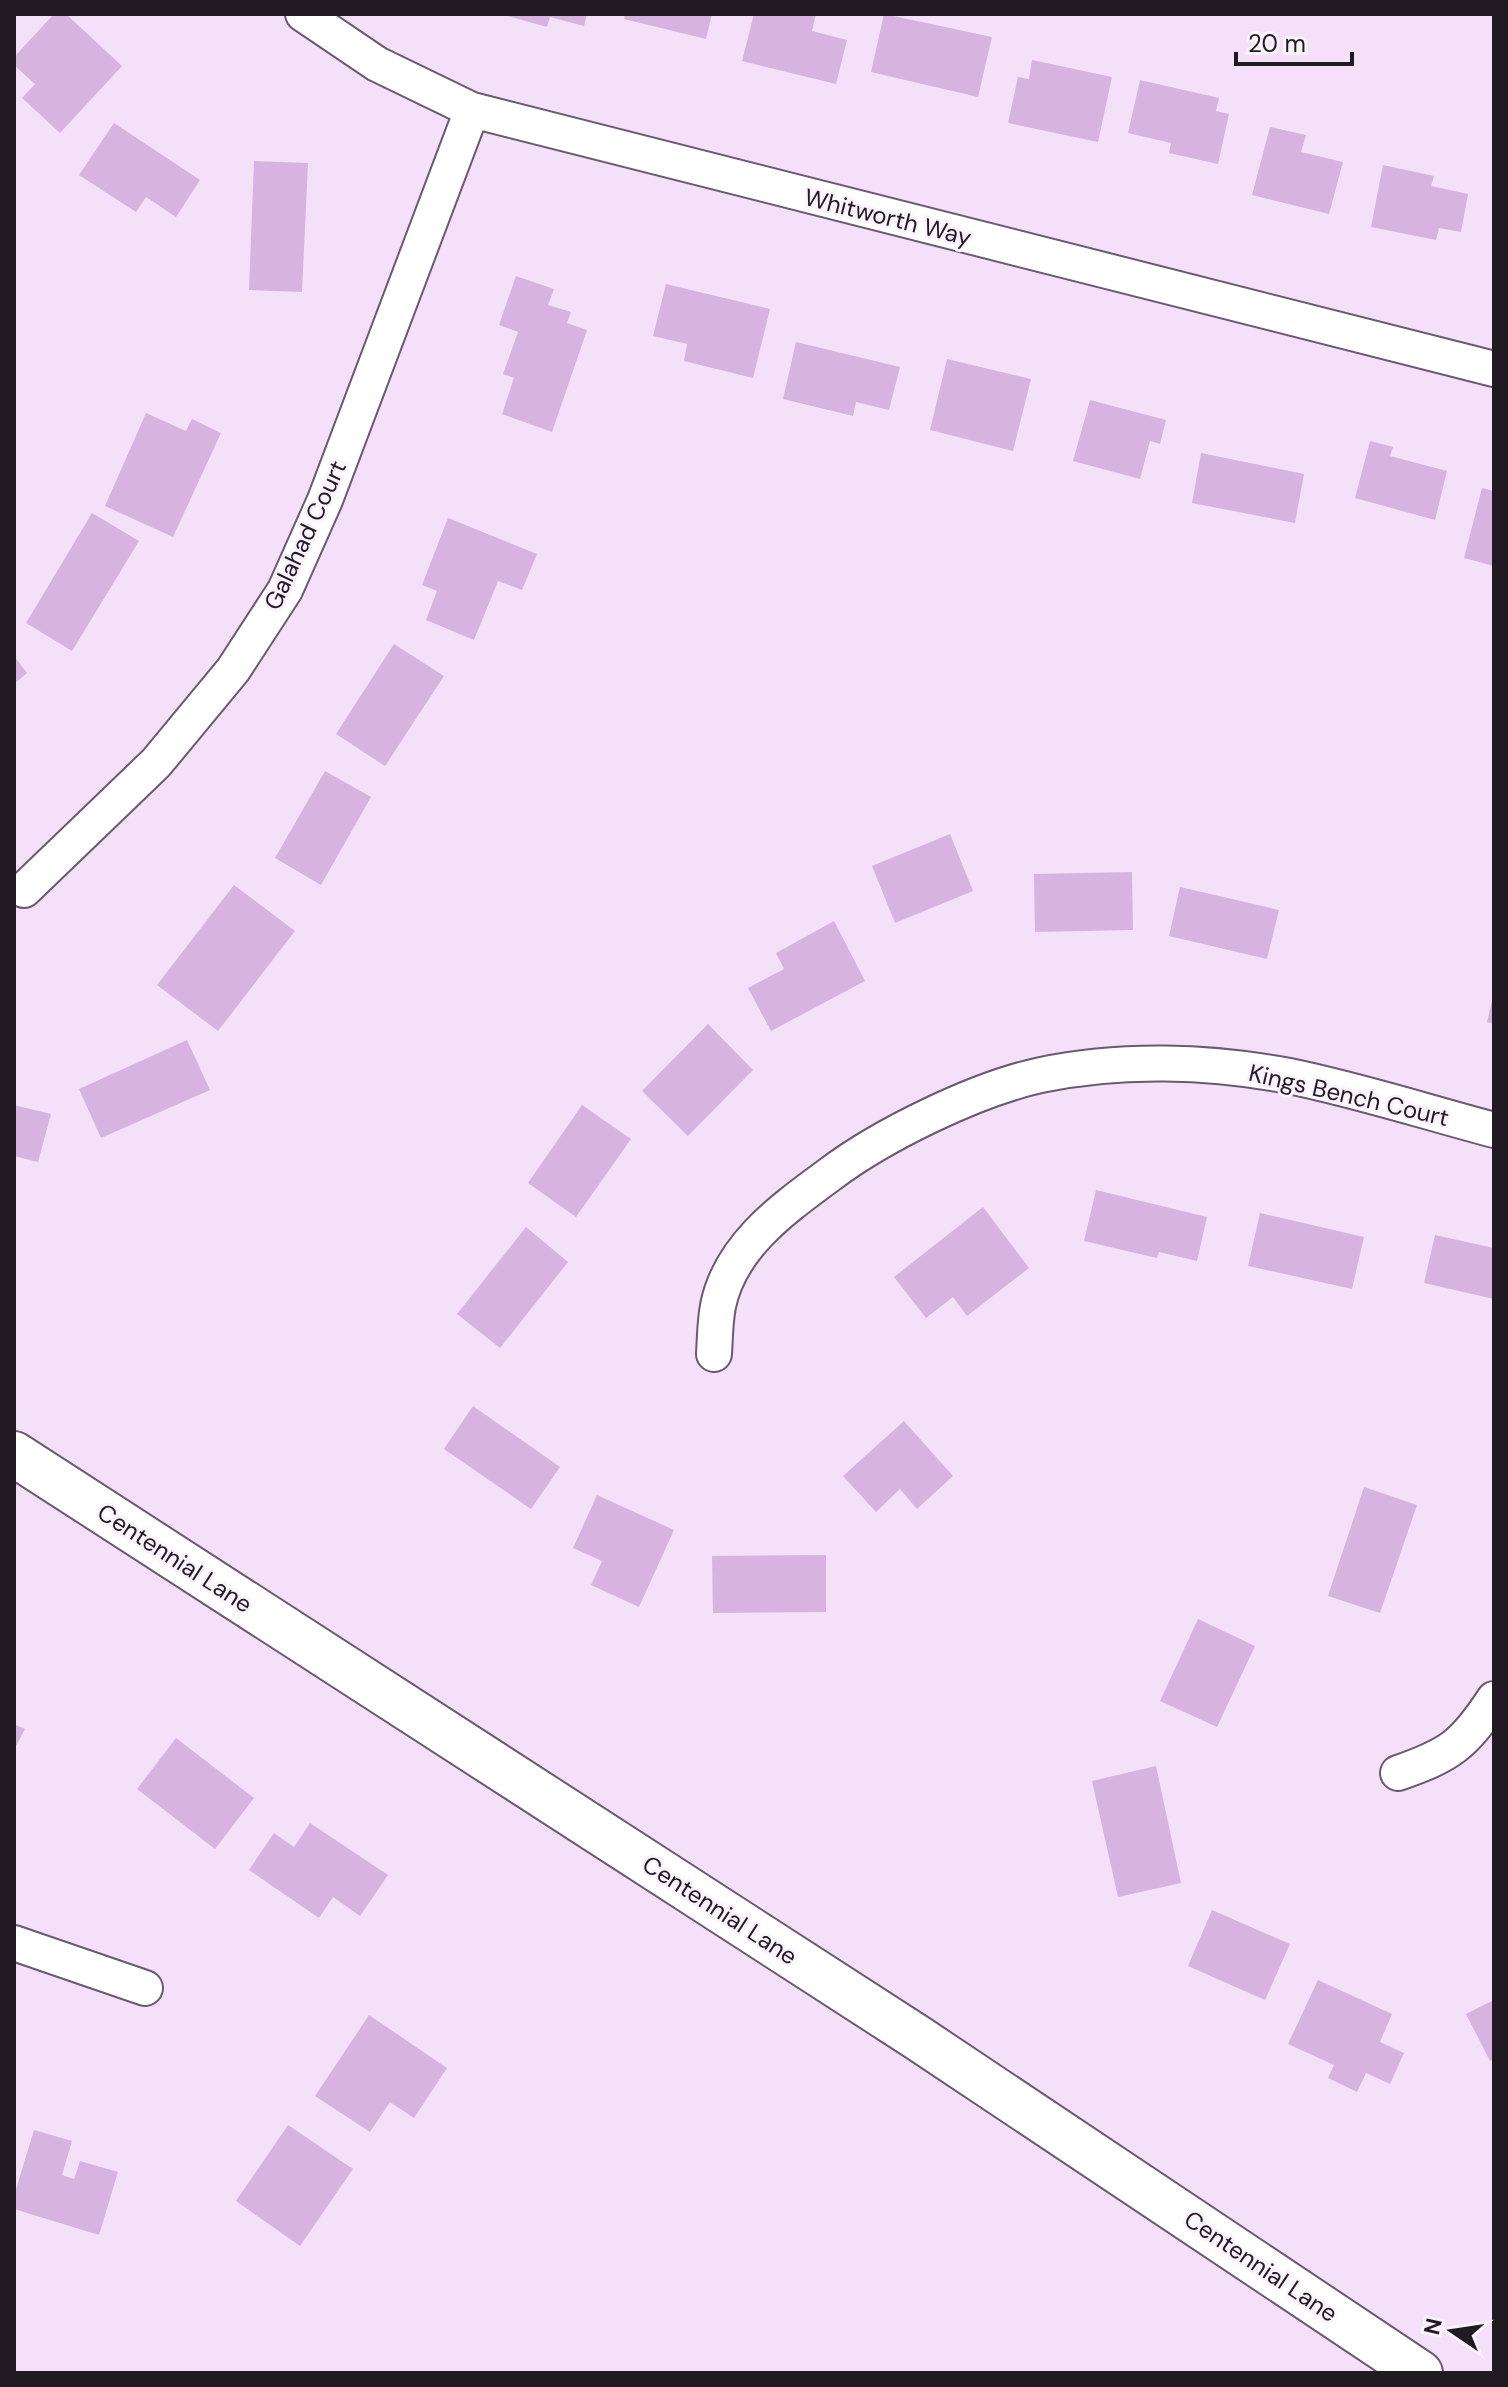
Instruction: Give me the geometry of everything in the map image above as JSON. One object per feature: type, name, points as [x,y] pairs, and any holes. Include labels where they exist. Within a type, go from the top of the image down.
[{"type":"street","name":"Whitworth Way","points":[[303,14],[377,64],[472,110],[1494,369]]},
{"type":"street","name":"Galahad Court","points":[[24,890],[156,763],[233,670],[285,590],[325,500],[472,110]]},
{"type":"street","name":"Kings Bench Court","points":[[714,1354],[718,1305],[733,1267],[768,1220],[847,1161],[933,1113],[1040,1075],[1123,1065],[1201,1065],[1288,1076],[1494,1130]]},
{"type":"street","name":"Centennial Lane","points":[[14,1454],[918,2038],[1420,2373]]},
{"type":"street","points":[[1398,1773],[1441,1758],[1473,1731],[1494,1699]]},
{"type":"street","points":[[14,1943],[145,1988]]},
{"type":"building","points":[[54,14],[66,14],[122,66],[60,133],[22,98],[35,84],[14,65],[14,57]]},
{"type":"building","points":[[587,14],[584,26],[550,17],[547,27],[504,15]]},
{"type":"building","points":[[625,14],[712,14],[706,39],[624,19]]},
{"type":"building","points":[[754,14],[816,14],[812,31],[847,40],[836,84],[742,61]]},
{"type":"building","points":[[884,14],[992,37],[978,97],[871,72]]},
{"type":"building","points":[[1032,60],[1112,77],[1098,142],[1008,123],[1018,77],[1029,79]]},
{"type":"building","points":[[1140,80],[1219,98],[1216,111],[1229,114],[1218,164],[1169,153],[1171,143],[1128,133]]},
{"type":"building","points":[[114,123],[200,180],[176,217],[146,197],[136,212],[79,175]]},
{"type":"building","points":[[1270,127],[1306,135],[1301,152],[1343,162],[1329,214],[1252,195]]},
{"type":"building","points":[[254,161],[308,163],[302,292],[249,290]]},
{"type":"building","points":[[1383,165],[1434,176],[1431,186],[1468,194],[1461,232],[1439,228],[1436,240],[1371,227]]},
{"type":"building","points":[[516,276],[554,289],[548,305],[571,312],[567,323],[587,330],[552,432],[502,414],[514,378],[503,374],[518,332],[499,325]]},
{"type":"building","points":[[666,284],[770,309],[753,378],[684,361],[687,344],[653,336]]},
{"type":"building","points":[[796,342],[900,367],[889,410],[856,402],[853,416],[783,399]]},
{"type":"building","points":[[947,359],[1031,379],[1013,451],[930,430]]},
{"type":"building","points":[[1090,400],[1166,420],[1160,444],[1150,441],[1140,479],[1073,461]]},
{"type":"building","points":[[146,413],[186,431],[192,419],[221,433],[173,537],[105,506]]},
{"type":"building","points":[[1370,441],[1393,447],[1390,456],[1447,471],[1435,520],[1355,498]]},
{"type":"building","points":[[1201,453],[1304,474],[1295,523],[1192,503]]},
{"type":"building","points":[[1482,488],[1494,491],[1494,566],[1464,558]]},
{"type":"building","points":[[92,513],[139,541],[72,651],[26,623]]},
{"type":"building","points":[[448,518],[537,554],[522,590],[498,581],[474,640],[426,620],[437,591],[422,585]]},
{"type":"building","points":[[394,644],[444,676],[385,766],[336,734]]},
{"type":"building","points":[[14,656],[27,673],[14,684]]},
{"type":"building","points":[[325,771],[371,797],[321,885],[275,858]]},
{"type":"building","points":[[950,834],[973,891],[895,923],[872,866]]},
{"type":"building","points":[[1132,872],[1133,930],[1035,932],[1034,874]]},
{"type":"building","points":[[234,885],[295,931],[218,1031],[157,985]]},
{"type":"building","points":[[1180,887],[1279,910],[1267,959],[1169,936]]},
{"type":"building","points":[[834,921],[865,981],[771,1031],[748,988],[784,969],[776,953]]},
{"type":"building","points":[[1494,997],[1494,1024],[1487,1022]]},
{"type":"building","points":[[708,1024],[753,1070],[688,1136],[642,1091]]},
{"type":"building","points":[[187,1040],[210,1090],[101,1138],[79,1089]]},
{"type":"building","points":[[14,1105],[51,1114],[38,1162],[14,1156]]},
{"type":"building","points":[[582,1105],[631,1139],[576,1217],[528,1183]]},
{"type":"building","points":[[1096,1190],[1207,1217],[1197,1261],[1159,1252],[1157,1258],[1084,1241]]},
{"type":"building","points":[[983,1207],[1029,1268],[967,1316],[953,1297],[926,1318],[894,1277]]},
{"type":"building","points":[[1260,1213],[1364,1237],[1352,1289],[1248,1266]]},
{"type":"building","points":[[526,1227],[568,1262],[500,1348],[457,1314]]},
{"type":"building","points":[[1435,1235],[1494,1248],[1494,1299],[1424,1283]]},
{"type":"building","points":[[473,1406],[560,1467],[531,1509],[444,1449]]},
{"type":"building","points":[[904,1421],[953,1476],[917,1509],[900,1489],[876,1512],[843,1476]]},
{"type":"building","points":[[1364,1487],[1417,1505],[1380,1613],[1328,1596]]},
{"type":"building","points":[[597,1495],[674,1530],[639,1607],[591,1585],[602,1561],[573,1548]]},
{"type":"building","points":[[826,1555],[826,1612],[713,1613],[712,1556]]},
{"type":"building","points":[[1198,1619],[1255,1646],[1217,1727],[1160,1701]]},
{"type":"building","points":[[14,1724],[25,1729],[14,1750]]},
{"type":"building","points":[[176,1738],[254,1798],[215,1849],[137,1789]]},
{"type":"building","points":[[1156,1766],[1181,1883],[1118,1897],[1092,1781]]},
{"type":"building","points":[[310,1823],[388,1875],[360,1916],[333,1897],[319,1918],[249,1870],[274,1833],[294,1847]]},
{"type":"building","points":[[1212,1910],[1290,1944],[1265,2000],[1188,1966]]},
{"type":"building","points":[[1318,1980],[1392,2014],[1380,2042],[1404,2053],[1390,2084],[1366,2073],[1357,2092],[1328,2078],[1334,2065],[1288,2044]]},
{"type":"building","points":[[1494,2000],[1494,2059],[1490,2061],[1466,2014]]},
{"type":"building","points":[[369,2015],[447,2068],[414,2118],[390,2102],[370,2132],[315,2096]]},
{"type":"building","points":[[288,2125],[353,2169],[300,2246],[236,2201]]},
{"type":"building","points":[[34,2130],[72,2141],[62,2175],[74,2179],[80,2161],[118,2172],[99,2235],[14,2209],[14,2196]]}]
